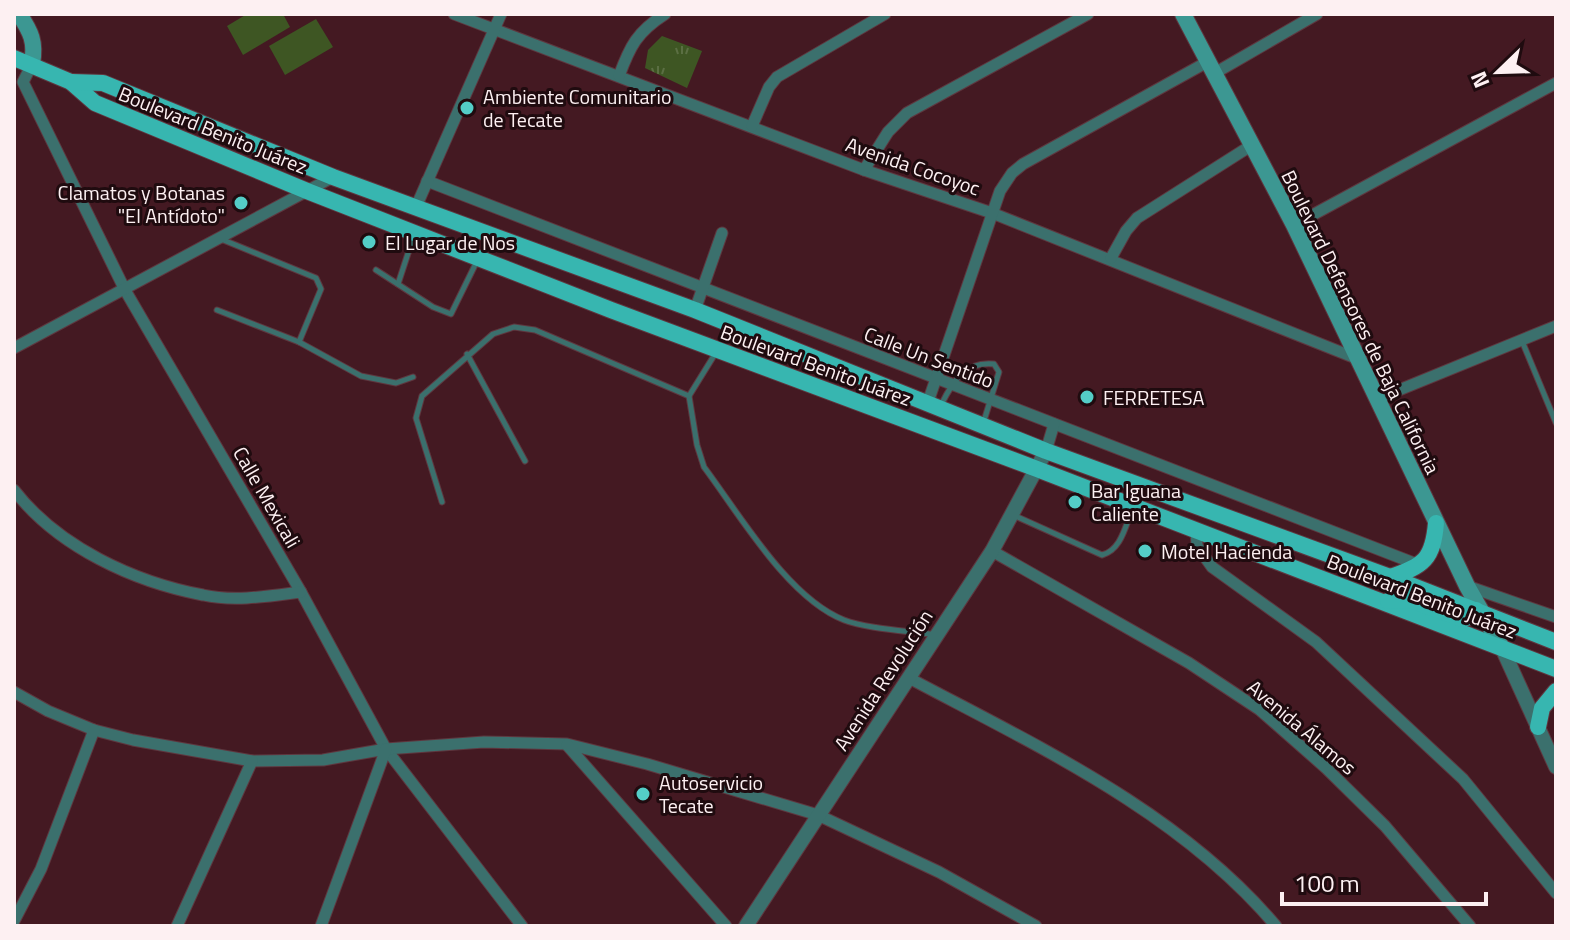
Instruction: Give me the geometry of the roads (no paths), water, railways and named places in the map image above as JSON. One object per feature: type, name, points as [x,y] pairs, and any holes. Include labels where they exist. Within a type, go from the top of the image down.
[{"type":"main road","points":[[19,14],[32,33],[35,48],[32,64]]},
{"type":"main road","name":"Boulevard Defensores de Baja California","points":[[1183,14],[1294,225],[1478,611],[1502,648]]},
{"type":"main road","name":"Boulevard Benito Juárez","points":[[14,58],[71,82],[95,103],[307,191],[1556,669]]},
{"type":"main road","name":"Boulevard Benito Juárez","points":[[71,82],[103,83],[333,177],[695,310],[1046,451],[1390,577],[1556,642]]},
{"type":"main road","points":[[1390,577],[1425,562],[1434,545],[1436,523]]},
{"type":"main road","points":[[1382,602],[1410,600],[1462,619],[1478,611]]},
{"type":"main road","points":[[1538,727],[1542,708],[1556,691]]},
{"type":"street","name":"Avenida Cocoyoc","points":[[454,14],[864,170],[992,213],[1111,258],[1358,359]]},
{"type":"street","points":[[416,207],[501,14]]},
{"type":"street","points":[[619,76],[631,44],[642,31],[665,14]]},
{"type":"street","points":[[752,126],[769,87],[777,77],[885,14]]},
{"type":"street","points":[[864,170],[888,132],[907,113],[1088,14]]},
{"type":"street","points":[[934,404],[937,380],[1004,182],[1023,164],[1317,14]]},
{"type":"street","name":"Calle Mexicali","points":[[32,64],[19,84],[125,290],[301,592],[386,749],[522,926]]},
{"type":"street","points":[[1294,225],[1556,83]]},
{"type":"street","points":[[1111,258],[1137,218],[1252,145]]},
{"type":"street","points":[[14,348],[333,177]]},
{"type":"street","name":"Calle Un Sentido","points":[[427,181],[1419,565]]},
{"type":"street","points":[[695,310],[722,233]]},
{"type":"street","points":[[1377,399],[1556,326]]},
{"type":"street","points":[[1046,451],[1054,424]]},
{"type":"street","name":"Avenida Revolución","points":[[746,926],[992,551],[1046,451]]},
{"type":"street","points":[[14,490],[49,525],[83,549],[124,571],[205,596],[256,597],[301,592]]},
{"type":"street","points":[[1196,530],[1197,546],[1212,567],[1316,642],[1463,779],[1556,893]]},
{"type":"street","name":"Avenida Álamos","points":[[992,551],[1189,663],[1260,710],[1385,826],[1470,926]]},
{"type":"street","points":[[1467,586],[1556,617]]},
{"type":"street","points":[[1502,648],[1554,759]]},
{"type":"street","points":[[909,678],[1018,736],[1144,811],[1245,891],[1276,926]]},
{"type":"street","points":[[14,692],[48,711],[94,730],[252,761],[323,760],[386,749],[484,742],[567,744],[647,764],[818,815],[939,872],[1036,926]]},
{"type":"street","points":[[14,921],[41,869],[94,730]]},
{"type":"street","points":[[567,744],[726,926]]},
{"type":"street","points":[[321,926],[386,749]]},
{"type":"street","points":[[177,926],[252,761]]},
{"type":"lane","points":[[398,284],[415,233]]},
{"type":"lane","points":[[220,238],[320,282],[321,289],[299,342]]},
{"type":"lane","points":[[376,270],[433,307],[451,314],[479,258]]},
{"type":"lane","points":[[217,310],[299,342],[361,376],[396,383],[413,377]]},
{"type":"lane","points":[[442,502],[416,418],[422,396],[493,334],[514,327],[535,330],[689,396]]},
{"type":"lane","points":[[1521,340],[1556,423]]},
{"type":"lane","points":[[718,350],[689,396],[697,445],[704,467],[792,585],[819,607],[846,621],[937,636]]},
{"type":"lane","points":[[467,354],[525,461]]},
{"type":"lane","points":[[934,404],[973,365],[979,362],[994,364],[999,372],[983,425]]},
{"type":"lane","points":[[1012,515],[1102,555],[1112,552],[1119,543],[1134,506]]},
{"type":"place","name":"Ambiente Comunitario de Tecate","points":[[467,108]]},
{"type":"place","name":"Clamatos y Botanas \"El Antídoto\"","points":[[241,203]]},
{"type":"place","name":"El Lugar de Nos","points":[[369,242]]},
{"type":"place","name":"FERRETESA","points":[[1087,397]]},
{"type":"place","name":"Bar Iguana Caliente","points":[[1075,502]]},
{"type":"place","name":"Motel Hacienda","points":[[1145,551]]},
{"type":"place","name":"Autoservicio Tecate","points":[[643,794]]}]
